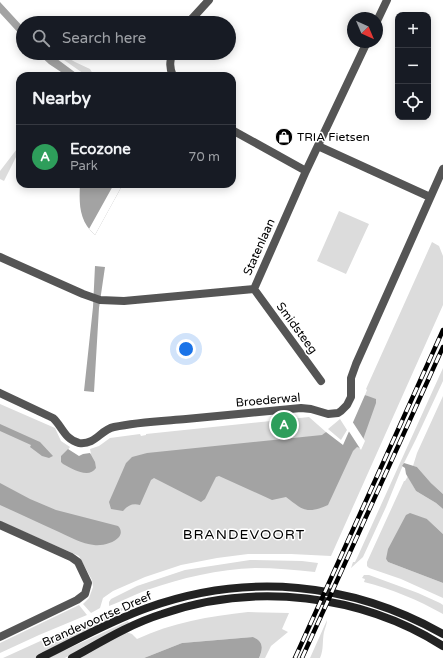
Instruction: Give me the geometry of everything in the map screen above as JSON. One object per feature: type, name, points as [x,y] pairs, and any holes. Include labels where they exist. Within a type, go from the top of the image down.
[{"type":"main road","name":"Brandevoortse Dreef","points":[[40,658],[122,619],[159,604],[209,591],[251,587],[288,586],[347,596],[393,610],[443,634]]},
{"type":"main road","name":"Brandevoortse Dreef","points":[[72,658],[126,629],[162,614],[211,601],[250,597],[300,598],[354,608],[405,626],[443,646]]},
{"type":"street","points":[[194,16],[209,0]]},
{"type":"street","points":[[381,12],[387,0]]},
{"type":"street","name":"Statenlaan","points":[[0,257],[97,299],[124,301],[254,289],[306,171],[364,48]]},
{"type":"street","points":[[171,60],[171,72]]},
{"type":"street","points":[[236,132],[306,171]]},
{"type":"street","points":[[318,146],[430,197]]},
{"type":"street","name":"Broederwal","points":[[0,393],[54,418],[67,436],[79,443],[89,442],[98,438],[112,427],[142,423],[301,408],[328,414],[338,413],[350,400],[351,378],[356,364],[443,169]]},
{"type":"street","name":"Smidsteeg","points":[[254,289],[321,381]]},
{"type":"street","points":[[0,525],[71,557],[78,562],[88,583],[85,594],[77,600],[0,637]]},
{"type":"shaded area","points":[[0,2],[16,19],[16,30],[0,13]]},
{"type":"shaded area","points":[[45,60],[58,60],[75,72],[61,72]]},
{"type":"shaded area","points":[[64,60],[72,60],[90,69],[92,72],[81,72]]},
{"type":"shaded area","points":[[16,150],[16,157],[4,181],[0,179],[0,171]]},
{"type":"shaded area","points":[[80,188],[121,188],[95,235],[90,230],[83,218]]},
{"type":"shaded area","points":[[339,211],[369,224],[346,274],[317,261]]},
{"type":"shaded area","points":[[432,242],[439,246],[443,256],[443,305],[331,556],[248,554],[181,565],[145,577],[113,591],[103,598],[100,608],[91,613],[83,604],[89,598],[93,587],[92,580],[79,556],[0,521],[0,404],[55,428],[61,441],[70,447],[67,451],[76,458],[91,454],[90,449],[99,446],[110,438],[140,434],[141,436],[146,434],[309,417],[326,432],[325,434],[343,448],[367,396],[365,395],[366,389]]},
{"type":"shaded area","points":[[95,266],[105,267],[99,308],[94,392],[84,391],[93,307]]},
{"type":"shaded area","points":[[443,368],[443,381],[403,465],[363,557],[351,568],[353,562],[355,562],[357,558]]},
{"type":"shaded area","points":[[365,395],[376,399],[376,403],[360,448],[357,447],[353,451],[328,505],[315,510],[306,510],[286,497],[272,500],[219,476],[216,477],[205,499],[201,502],[154,478],[151,480],[140,505],[131,505],[123,511],[111,509],[109,502],[126,463],[132,457],[147,453],[322,435],[326,432],[343,445]]},
{"type":"shaded area","points":[[443,396],[443,494],[417,467],[413,466],[417,453]]},
{"type":"shaded area","points":[[340,419],[347,430],[341,440],[328,429]]},
{"type":"shaded area","points":[[0,424],[40,442],[53,456],[49,458],[42,456],[30,447],[31,445],[0,431]]},
{"type":"shaded area","points":[[68,449],[79,456],[90,453],[95,462],[96,468],[89,473],[85,473],[63,464],[61,462],[61,456]]},
{"type":"shaded area","points":[[404,463],[417,467],[443,494],[443,509],[416,491],[406,474],[405,468],[402,466]]},
{"type":"shaded area","points":[[408,476],[416,491],[443,509],[443,534],[427,519],[386,559],[388,562],[443,583],[443,598],[401,579],[367,566],[367,562],[404,481]]},
{"type":"shaded area","points":[[0,483],[30,499],[56,510],[118,526],[121,534],[114,541],[101,545],[76,540],[0,505]]},
{"type":"shaded area","points":[[410,513],[427,519],[443,534],[443,583],[388,562],[386,559],[388,549],[406,515]]},
{"type":"shaded area","points":[[250,560],[302,561],[318,563],[315,572],[255,568],[228,570],[200,575],[147,590],[109,606],[111,599],[137,586],[185,570]]},
{"type":"shaded area","points":[[364,575],[369,575],[418,593],[440,603],[443,605],[443,614],[405,595],[364,582],[365,579],[362,578]]},
{"type":"shaded area","points":[[79,605],[87,615],[0,653],[0,643]]},
{"type":"shaded area","points":[[122,608],[123,609],[116,619],[35,658],[3,658],[58,633]]},
{"type":"shaded area","points":[[248,612],[289,613],[282,629],[288,632],[271,646],[265,658],[259,658],[262,646],[257,639],[253,637],[182,643],[144,658],[77,658],[126,632],[132,634],[137,639],[177,624]]},
{"type":"shaded area","points":[[327,620],[320,658],[310,658]]},
{"type":"shaded area","points":[[128,621],[129,623],[65,658],[48,658]]},
{"type":"shaded area","points":[[253,637],[261,643],[262,646],[259,658],[144,658],[182,643]]},
{"type":"pier","points":[[112,188],[121,188],[95,235],[89,229]]},
{"type":"pier","points":[[352,421],[365,441],[361,450],[348,430]]},
{"type":"railway","points":[[295,658],[443,330]]},
{"type":"railway","points":[[302,658],[443,347]]},
{"type":"place","name":"TRIA Fietsen","points":[[284,137]]},
{"type":"place","name":"Ecozone","points":[[284,425]]},
{"type":"district","name":"BRANDEVOORT","points":[[244,534]]}]
